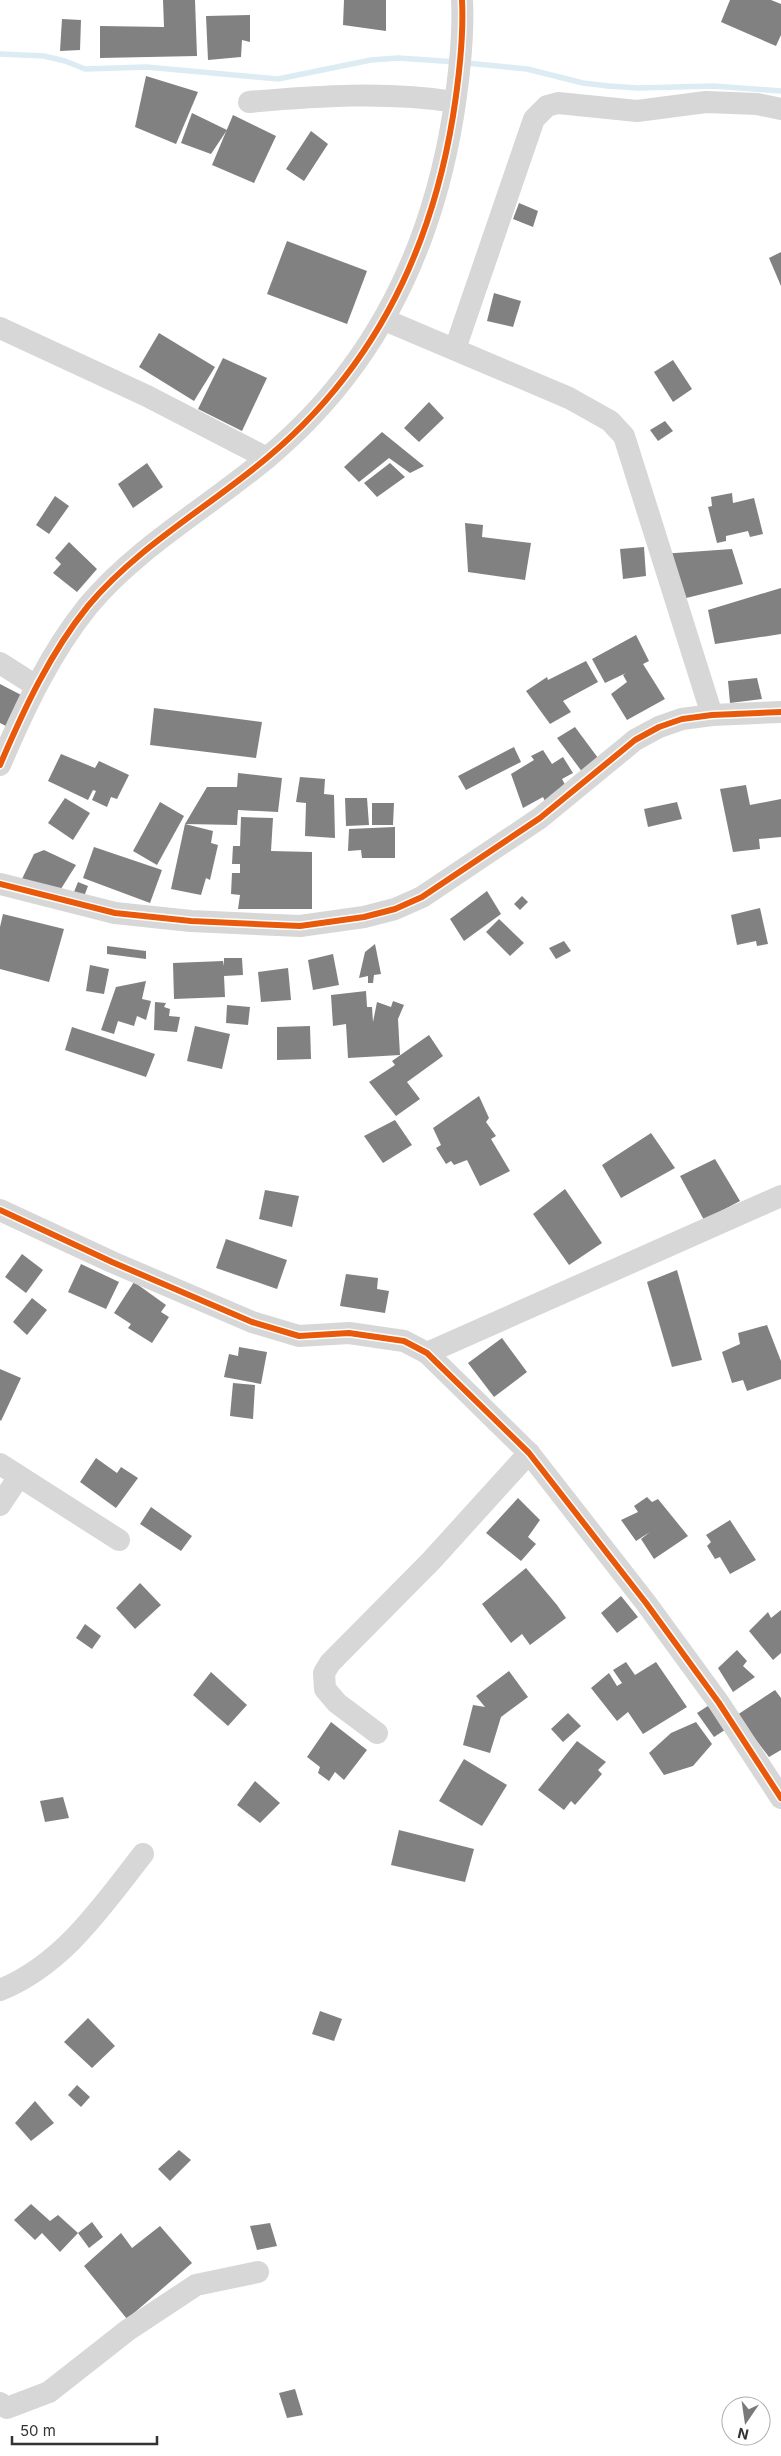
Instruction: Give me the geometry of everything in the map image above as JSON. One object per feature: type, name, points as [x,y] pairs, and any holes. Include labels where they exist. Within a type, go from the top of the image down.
[{"type":"street","points":[[0,765],[36,686],[89,606],[145,551],[267,458],[300,429],[324,402],[385,320],[403,285],[429,218],[440,182],[456,92],[461,47],[462,0]]},
{"type":"street","points":[[248,102],[324,96],[417,95],[456,92]]},
{"type":"street","points":[[454,349],[534,120],[547,106],[558,103],[637,111],[706,102],[757,104],[781,109]]},
{"type":"street","points":[[385,320],[569,398],[610,422],[624,436],[712,715]]},
{"type":"street","points":[[0,328],[147,396],[267,458]]},
{"type":"street","points":[[0,663],[36,686]]},
{"type":"street","points":[[0,884],[85,907],[115,913],[191,921],[300,926],[364,917],[395,909],[422,898],[540,818],[635,740],[675,722],[712,715],[781,712]]},
{"type":"street","points":[[427,1353],[781,1196]]},
{"type":"street","points":[[0,1210],[121,1266],[252,1322],[299,1336],[349,1333],[404,1342],[427,1353],[529,1453],[646,1603],[719,1703],[781,1798]]},
{"type":"street","points":[[377,1733],[337,1703],[325,1689],[324,1673],[330,1663],[431,1561],[529,1453]]},
{"type":"street","points":[[0,1505],[9,1471],[119,1540]]},
{"type":"street","points":[[0,1990],[42,1966],[74,1941],[143,1854]]},
{"type":"street","points":[[0,2403],[7,2408],[49,2392],[128,2330],[196,2285],[258,2272]]},
{"type":"building","points":[[163,0],[195,0],[197,56],[100,58],[100,26],[164,27]]},
{"type":"building","points":[[344,0],[386,0],[386,31],[343,25]]},
{"type":"building","points":[[730,0],[771,0],[781,4],[781,35],[776,46],[721,22]]},
{"type":"building","points":[[250,15],[250,42],[242,40],[241,57],[208,60],[206,16]]},
{"type":"building","points":[[62,19],[81,20],[80,50],[60,51]]},
{"type":"building","points":[[146,76],[198,92],[176,144],[135,127]]},
{"type":"building","points":[[192,113],[227,130],[211,154],[181,143]]},
{"type":"building","points":[[233,115],[276,136],[254,183],[212,165]]},
{"type":"building","points":[[311,131],[328,144],[304,181],[286,169]]},
{"type":"building","points":[[519,203],[538,211],[533,227],[513,219]]},
{"type":"building","points":[[287,241],[367,271],[347,324],[267,294]]},
{"type":"building","points":[[781,252],[781,286],[769,258]]},
{"type":"building","points":[[494,293],[521,301],[513,327],[487,321]]},
{"type":"building","points":[[159,333],[215,367],[194,401],[139,367]]},
{"type":"building","points":[[223,358],[267,378],[242,431],[198,409]]},
{"type":"building","points":[[673,360],[692,389],[673,402],[654,372]]},
{"type":"building","points":[[429,402],[444,418],[419,442],[404,428]]},
{"type":"building","points":[[665,421],[673,431],[658,441],[650,430]]},
{"type":"building","points":[[382,432],[424,466],[410,473],[389,458],[359,482],[344,467]]},
{"type":"building","points":[[147,463],[163,487],[133,508],[118,484]]},
{"type":"building","points":[[390,463],[405,477],[377,497],[364,483]]},
{"type":"building","points":[[732,493],[733,503],[754,498],[763,534],[750,537],[748,531],[726,536],[726,541],[717,543],[708,507],[712,506],[711,497]]},
{"type":"building","points":[[55,496],[69,506],[49,534],[36,525]]},
{"type":"building","points":[[465,523],[483,525],[482,537],[531,543],[525,580],[468,572]]},
{"type":"building","points":[[69,542],[97,569],[77,592],[53,573],[61,564],[55,558]]},
{"type":"building","points":[[644,547],[646,576],[623,579],[620,549]]},
{"type":"building","points":[[732,549],[743,584],[666,603],[661,554]]},
{"type":"building","points":[[781,588],[781,634],[715,644],[708,610]]},
{"type":"building","points":[[636,635],[649,661],[643,664],[665,699],[627,720],[611,694],[627,682],[623,675],[626,673],[605,683],[592,659]]},
{"type":"building","points":[[586,661],[598,682],[563,701],[571,712],[550,724],[526,691],[547,677],[548,680]]},
{"type":"building","points":[[757,678],[762,699],[730,703],[728,681]]},
{"type":"building","points":[[0,684],[25,697],[8,727],[0,723]]},
{"type":"building","points":[[154,708],[262,722],[256,758],[150,745]]},
{"type":"building","points":[[575,727],[601,762],[583,773],[557,738]]},
{"type":"building","points":[[514,747],[521,762],[466,790],[458,776]]},
{"type":"building","points":[[543,750],[552,764],[563,757],[573,773],[562,779],[569,792],[546,803],[543,797],[523,808],[511,774],[534,760],[531,756]]},
{"type":"building","points":[[61,754],[95,768],[99,761],[129,775],[117,799],[111,797],[107,807],[92,800],[96,791],[93,790],[88,800],[48,781]]},
{"type":"building","points":[[238,773],[282,778],[278,812],[238,810],[237,825],[185,824],[207,787],[237,787]]},
{"type":"building","points":[[300,777],[325,779],[324,794],[334,795],[335,838],[305,836],[306,803],[296,802]]},
{"type":"building","points":[[746,785],[750,805],[781,799],[781,837],[759,839],[760,849],[733,852],[720,789]]},
{"type":"building","points":[[65,798],[90,813],[73,840],[48,823]]},
{"type":"building","points":[[345,798],[367,798],[369,825],[346,826]]},
{"type":"building","points":[[160,802],[184,816],[157,865],[133,851]]},
{"type":"building","points":[[677,802],[682,819],[648,827],[644,809]]},
{"type":"building","points":[[372,803],[394,803],[393,825],[372,825]]},
{"type":"building","points":[[241,817],[273,818],[271,851],[312,852],[312,909],[238,909],[240,895],[231,894],[232,873],[240,873],[240,864],[232,864],[233,846],[240,846]]},
{"type":"building","points":[[185,824],[213,831],[211,843],[218,845],[210,880],[206,878],[201,895],[171,889]]},
{"type":"building","points":[[395,827],[395,858],[362,858],[361,850],[348,851],[349,829]]},
{"type":"building","points":[[94,847],[162,870],[150,903],[83,878]]},
{"type":"building","points":[[44,850],[76,865],[59,892],[21,881],[34,854]]},
{"type":"building","points":[[78,882],[88,886],[82,902],[72,897]]},
{"type":"building","points":[[487,891],[501,914],[464,941],[450,919]]},
{"type":"building","points":[[522,896],[528,902],[520,910],[514,904]]},
{"type":"building","points":[[760,908],[768,944],[757,946],[756,941],[737,945],[731,915]]},
{"type":"building","points":[[3,914],[64,929],[49,982],[0,969],[0,927]]},
{"type":"building","points":[[499,919],[524,943],[510,956],[486,932]]},
{"type":"building","points":[[564,941],[571,951],[556,959],[549,948]]},
{"type":"building","points":[[375,944],[381,974],[374,975],[373,983],[368,983],[368,976],[359,978],[365,952]]},
{"type":"building","points":[[107,946],[146,951],[146,959],[107,954]]},
{"type":"building","points":[[333,954],[339,985],[313,990],[308,960]]},
{"type":"building","points":[[224,958],[242,958],[243,975],[224,976],[225,997],[174,999],[173,963],[223,961],[224,966]]},
{"type":"building","points":[[90,965],[109,969],[104,994],[86,991]]},
{"type":"building","points":[[288,968],[291,1000],[261,1002],[258,972]]},
{"type":"building","points":[[146,981],[142,999],[151,1001],[146,1020],[137,1016],[134,1026],[118,1021],[114,1034],[101,1030],[116,987]]},
{"type":"building","points":[[366,991],[367,1007],[372,1007],[373,1022],[377,1002],[391,1007],[393,1001],[404,1005],[398,1019],[400,1055],[348,1058],[346,1024],[333,1026],[331,995]]},
{"type":"building","points":[[155,1002],[166,1003],[164,1007],[170,1009],[169,1016],[180,1017],[177,1032],[154,1030]]},
{"type":"building","points":[[227,1005],[250,1007],[248,1025],[226,1023]]},
{"type":"building","points":[[195,1026],[230,1034],[222,1069],[187,1061]]},
{"type":"building","points":[[310,1026],[311,1059],[277,1060],[277,1027]]},
{"type":"building","points":[[72,1027],[155,1054],[146,1077],[65,1050]]},
{"type":"building","points":[[429,1035],[443,1056],[407,1082],[420,1099],[396,1116],[369,1082],[395,1065],[392,1061]]},
{"type":"building","points":[[479,1096],[489,1118],[486,1122],[496,1136],[491,1139],[510,1171],[480,1186],[467,1160],[454,1165],[451,1161],[446,1164],[436,1148],[441,1145],[433,1128]]},
{"type":"building","points":[[395,1120],[412,1145],[383,1163],[364,1136]]},
{"type":"building","points":[[651,1133],[675,1168],[621,1198],[602,1165]]},
{"type":"building","points":[[715,1159],[740,1201],[704,1220],[680,1176]]},
{"type":"building","points":[[565,1189],[602,1243],[569,1265],[533,1214]]},
{"type":"building","points":[[265,1190],[299,1196],[292,1227],[259,1219]]},
{"type":"building","points":[[226,1239],[287,1260],[277,1289],[216,1268]]},
{"type":"building","points":[[22,1254],[43,1270],[26,1293],[5,1277]]},
{"type":"building","points":[[81,1264],[119,1282],[106,1309],[68,1292]]},
{"type":"building","points":[[677,1270],[702,1360],[672,1367],[647,1282]]},
{"type":"building","points":[[346,1274],[378,1278],[377,1289],[389,1291],[385,1313],[340,1306]]},
{"type":"building","points":[[134,1282],[166,1305],[161,1312],[169,1317],[152,1343],[128,1328],[131,1324],[114,1313]]},
{"type":"building","points":[[32,1298],[47,1310],[27,1335],[13,1322]]},
{"type":"building","points":[[767,1325],[781,1361],[781,1379],[747,1391],[743,1380],[732,1383],[722,1352],[740,1344],[738,1333]]},
{"type":"building","points":[[502,1338],[527,1372],[494,1397],[468,1363]]},
{"type":"building","points":[[239,1347],[267,1352],[261,1384],[224,1377],[229,1354],[238,1356]]},
{"type":"building","points":[[0,1369],[21,1378],[1,1421],[0,1420]]},
{"type":"building","points":[[233,1383],[255,1385],[253,1419],[230,1416]]},
{"type":"building","points":[[96,1458],[117,1473],[121,1467],[138,1478],[116,1508],[80,1482]]},
{"type":"building","points":[[647,1497],[652,1502],[658,1499],[688,1536],[654,1559],[641,1539],[650,1532],[636,1541],[621,1520],[638,1512],[634,1506]]},
{"type":"building","points":[[518,1498],[540,1520],[528,1537],[536,1544],[521,1561],[486,1533]]},
{"type":"building","points":[[151,1507],[192,1536],[181,1551],[140,1524]]},
{"type":"building","points":[[730,1520],[756,1560],[730,1574],[720,1557],[715,1559],[707,1546],[711,1542],[706,1535]]},
{"type":"building","points":[[526,1568],[566,1618],[530,1645],[522,1634],[511,1643],[482,1604]]},
{"type":"building","points":[[140,1583],[161,1605],[135,1629],[116,1608]]},
{"type":"building","points":[[621,1596],[638,1617],[617,1633],[601,1613]]},
{"type":"building","points":[[781,1610],[781,1653],[773,1660],[749,1631],[768,1612],[771,1618]]},
{"type":"building","points":[[85,1624],[101,1636],[92,1649],[76,1638]]},
{"type":"building","points":[[737,1650],[747,1661],[743,1666],[755,1677],[733,1692],[718,1668]]},
{"type":"building","points":[[626,1662],[635,1675],[656,1662],[687,1707],[643,1734],[628,1712],[617,1721],[591,1688],[609,1673],[617,1686],[622,1683],[613,1670]]},
{"type":"building","points":[[509,1671],[528,1697],[501,1717],[490,1753],[463,1745],[473,1705],[485,1707],[476,1696]]},
{"type":"building","points":[[211,1672],[247,1705],[228,1726],[193,1695]]},
{"type":"building","points":[[775,1690],[781,1698],[781,1750],[769,1757],[750,1732],[734,1717]]},
{"type":"building","points":[[714,1702],[731,1726],[714,1737],[697,1713]]},
{"type":"building","points":[[568,1713],[581,1726],[563,1742],[551,1729]]},
{"type":"building","points":[[331,1722],[367,1750],[344,1780],[335,1772],[329,1781],[318,1773],[320,1767],[307,1757]]},
{"type":"building","points":[[696,1722],[712,1744],[693,1766],[664,1775],[649,1753],[671,1733]]},
{"type":"building","points":[[577,1741],[606,1762],[598,1770],[602,1774],[575,1805],[571,1801],[564,1810],[538,1790]]},
{"type":"building","points":[[464,1759],[507,1785],[482,1826],[439,1801]]},
{"type":"building","points":[[255,1781],[280,1803],[260,1823],[237,1805]]},
{"type":"building","points":[[63,1797],[69,1818],[45,1822],[40,1801]]},
{"type":"building","points":[[399,1830],[474,1849],[465,1882],[391,1865]]},
{"type":"building","points":[[320,2011],[342,2019],[334,2041],[312,2034]]},
{"type":"building","points":[[88,2018],[115,2046],[92,2068],[64,2042]]},
{"type":"building","points":[[77,2085],[90,2097],[81,2107],[68,2095]]},
{"type":"building","points":[[35,2101],[54,2123],[31,2141],[15,2123]]},
{"type":"building","points":[[179,2150],[191,2160],[170,2181],[158,2169]]},
{"type":"building","points":[[31,2204],[50,2221],[58,2215],[78,2233],[60,2252],[42,2233],[35,2240],[14,2220]]},
{"type":"building","points":[[92,2222],[103,2237],[89,2248],[78,2233]]},
{"type":"building","points":[[270,2223],[277,2246],[257,2250],[250,2226]]},
{"type":"building","points":[[160,2226],[192,2263],[127,2319],[84,2266],[121,2233],[132,2248]]},
{"type":"building","points":[[295,2389],[303,2415],[287,2418],[279,2393]]},
{"type":"waterway","points":[[0,54],[44,56],[65,61],[85,69],[146,67],[278,79],[371,60],[398,58],[457,62]]},
{"type":"waterway","points":[[466,63],[527,69],[583,83],[608,86],[638,88],[713,86],[781,91]]},
{"type":"cycle path","points":[[0,765],[50,662],[88,606],[129,564],[268,457],[305,423],[338,386],[367,346],[392,304],[430,214],[443,166],[453,116],[462,44],[462,0]]},
{"type":"cycle path","points":[[0,884],[115,913],[191,921],[300,926],[364,917],[395,909],[422,897],[540,818],[635,740],[659,727],[682,719],[712,715],[781,712]]},
{"type":"cycle path","points":[[0,1210],[112,1262],[252,1322],[299,1336],[349,1333],[404,1341],[427,1353],[529,1453],[646,1603],[719,1703],[781,1798]]}]
